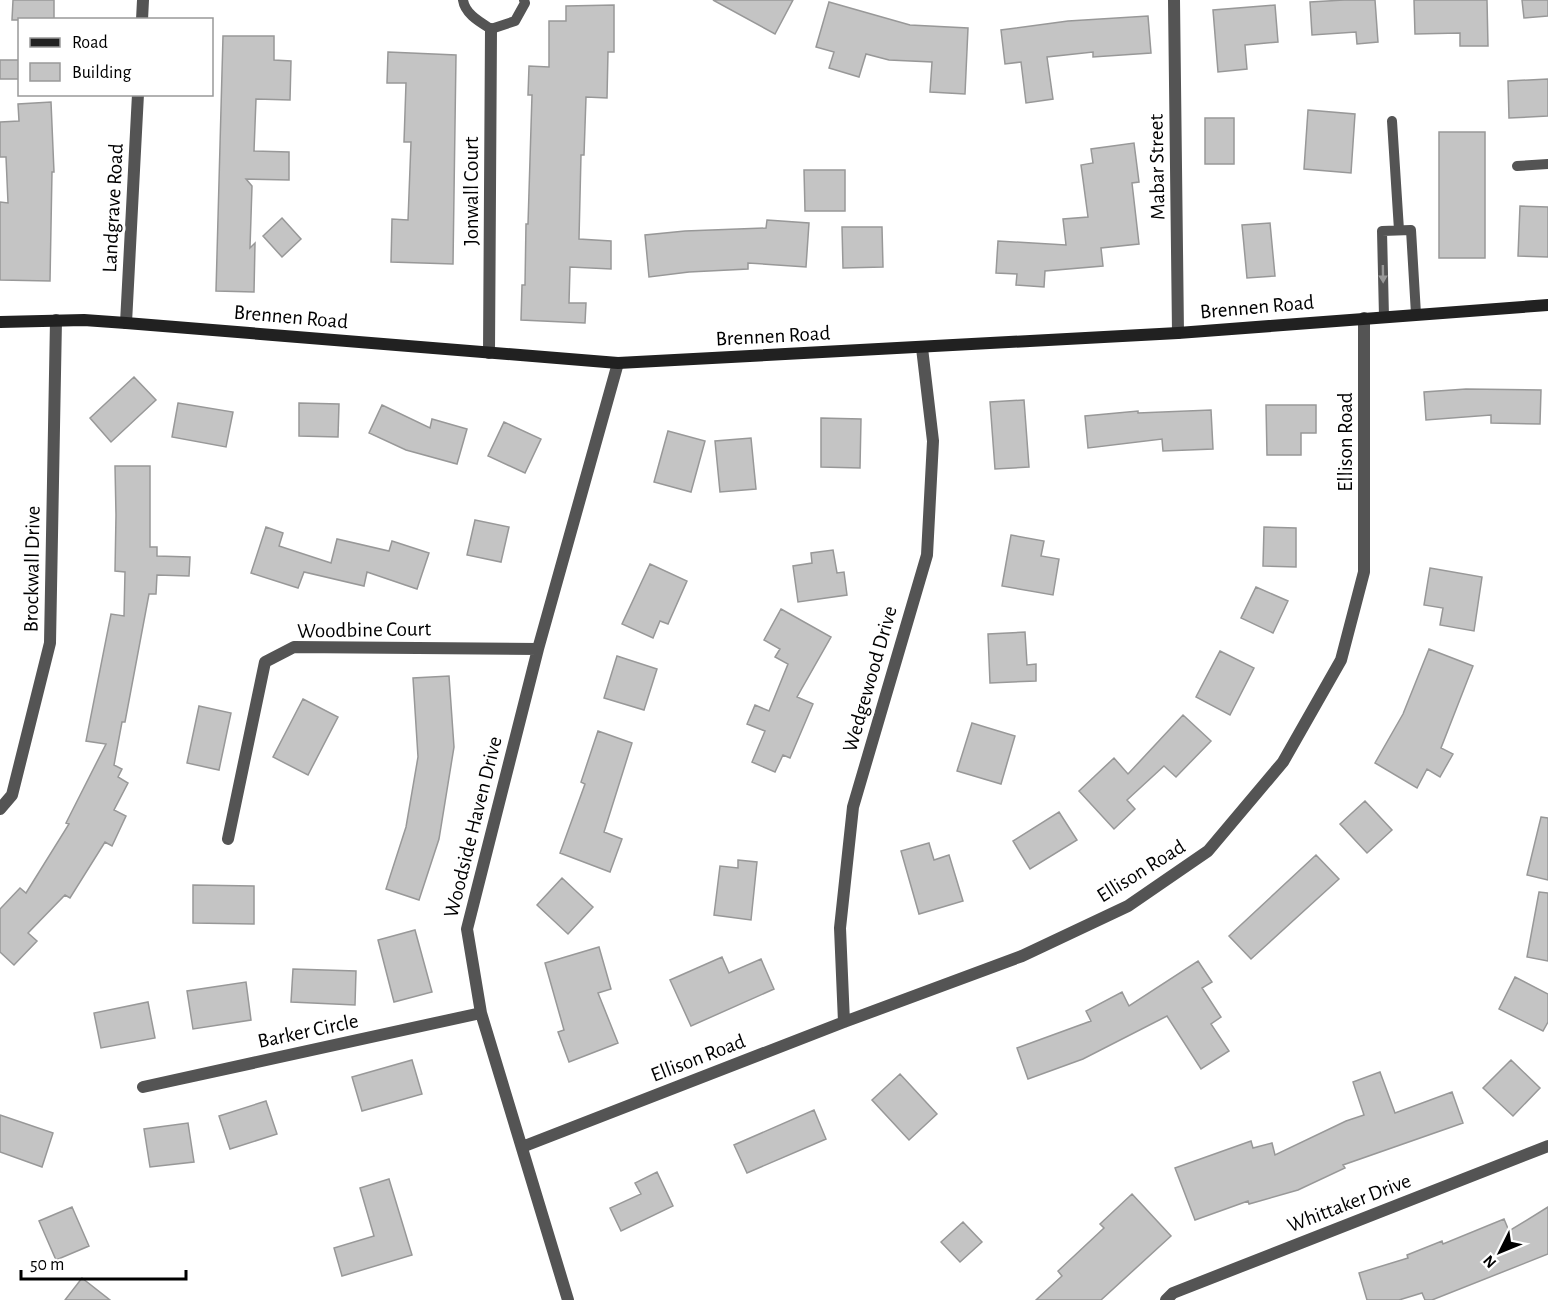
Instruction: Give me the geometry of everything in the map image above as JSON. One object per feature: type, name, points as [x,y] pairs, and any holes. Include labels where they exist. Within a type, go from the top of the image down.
[{"type":"street","points":[[142,18],[143,0]]},
{"type":"street","name":"Mabar Street","points":[[1174,0],[1178,333]]},
{"type":"street","name":"Jonwall Court","points":[[489,353],[491,28]]},
{"type":"street","name":"Landgrave Road","points":[[126,323],[138,96]]},
{"type":"street","name":"Brennen Road","points":[[0,321],[56,320],[126,323],[618,363],[1178,333],[1548,305]]},
{"type":"street","name":"Ellison Road","points":[[522,1147],[844,1022],[1022,956],[1128,906],[1209,851],[1283,762],[1341,660],[1364,572],[1364,318]]},
{"type":"street","name":"Brockwall Drive","points":[[0,809],[12,795],[50,643],[56,320]]},
{"type":"street","name":"Wedgewood Drive","points":[[844,1022],[840,928],[853,807],[927,555],[933,441],[922,348]]},
{"type":"street","name":"Woodside Haven Drive","points":[[568,1300],[481,1013],[467,929],[538,649],[618,363]]},
{"type":"street","name":"Woodbine Court","points":[[228,839],[265,662],[294,647],[538,649]]},
{"type":"street","name":"Barker Circle","points":[[143,1088],[481,1013]]},
{"type":"street","name":"Whittaker Drive","points":[[1166,1300],[1173,1293],[1548,1146]]},
{"type":"lane","points":[[463,0],[463,5],[474,19],[491,28],[515,21],[525,3],[524,0]]},
{"type":"lane","points":[[1392,121],[1399,230]]},
{"type":"lane","points":[[1517,166],[1548,164]]},
{"type":"lane","points":[[1384,316],[1382,231],[1411,230],[1416,314]]},
{"type":"building","points":[[13,0],[54,0],[54,18],[12,20]]},
{"type":"building","points":[[713,0],[793,0],[775,34]]},
{"type":"building","points":[[1375,0],[1378,42],[1357,44],[1356,32],[1312,35],[1310,2]]},
{"type":"building","points":[[1414,0],[1487,0],[1488,46],[1460,46],[1460,33],[1415,34]]},
{"type":"building","points":[[1522,0],[1548,0],[1548,16],[1524,18]]},
{"type":"building","points":[[829,2],[910,25],[968,28],[965,94],[930,92],[932,62],[889,60],[866,54],[859,77],[829,68],[834,52],[816,47]]},
{"type":"building","points":[[614,5],[614,52],[608,52],[607,98],[586,97],[584,155],[581,155],[579,239],[611,241],[611,269],[570,267],[569,303],[586,303],[585,323],[521,320],[522,285],[525,285],[526,224],[528,224],[532,95],[528,95],[529,66],[549,67],[549,21],[566,21],[566,6]]},
{"type":"building","points":[[1275,5],[1278,42],[1245,45],[1247,69],[1218,72],[1213,10]]},
{"type":"building","points":[[1148,16],[1151,53],[1093,57],[1093,52],[1047,57],[1053,99],[1026,103],[1021,62],[1005,64],[1001,30],[1068,21]]},
{"type":"building","points":[[223,36],[274,36],[274,60],[291,61],[290,100],[256,99],[254,151],[289,152],[289,180],[246,179],[252,186],[250,248],[255,243],[254,292],[216,291]]},
{"type":"building","points":[[388,52],[456,55],[453,264],[391,262],[392,219],[408,220],[411,142],[404,142],[406,83],[387,83]]},
{"type":"building","points":[[0,60],[18,60],[18,79],[0,79]]},
{"type":"building","points":[[1548,79],[1548,116],[1509,118],[1508,81]]},
{"type":"building","points":[[51,102],[54,172],[52,172],[50,281],[0,280],[0,202],[8,203],[6,157],[0,157],[0,122],[19,121],[18,104]]},
{"type":"building","points":[[1308,110],[1355,114],[1351,173],[1304,169]]},
{"type":"building","points":[[1205,118],[1234,118],[1234,164],[1205,164]]},
{"type":"building","points":[[1439,132],[1485,132],[1485,258],[1439,258]]},
{"type":"building","points":[[1134,143],[1139,182],[1132,183],[1139,244],[1101,248],[1103,266],[1045,271],[1044,287],[1016,285],[1017,274],[996,273],[998,241],[1066,245],[1063,219],[1088,217],[1081,165],[1093,163],[1091,149]]},
{"type":"building","points":[[804,170],[845,170],[845,211],[805,211]]},
{"type":"building","points":[[1520,206],[1548,207],[1548,257],[1518,256]]},
{"type":"building","points":[[282,218],[301,239],[282,257],[263,236]]},
{"type":"building","points":[[767,220],[809,223],[806,267],[748,263],[748,269],[649,277],[645,235],[766,228]]},
{"type":"building","points":[[1270,223],[1275,276],[1247,278],[1242,225]]},
{"type":"building","points":[[842,227],[882,227],[883,267],[843,268]]},
{"type":"building","points":[[134,377],[156,400],[111,442],[90,418]]},
{"type":"building","points":[[1466,389],[1541,390],[1540,424],[1491,423],[1491,415],[1426,420],[1424,392]]},
{"type":"building","points":[[1024,400],[1029,467],[995,469],[990,402]]},
{"type":"building","points":[[178,403],[233,412],[226,447],[172,437]]},
{"type":"building","points":[[299,403],[339,404],[338,437],[299,436]]},
{"type":"building","points":[[382,405],[430,428],[432,419],[467,429],[457,464],[406,450],[369,433]]},
{"type":"building","points":[[1266,405],[1316,405],[1316,433],[1301,433],[1301,455],[1267,455]]},
{"type":"building","points":[[1211,410],[1213,449],[1163,451],[1162,439],[1088,448],[1085,416],[1138,411],[1138,413]]},
{"type":"building","points":[[821,418],[861,419],[860,468],[821,467]]},
{"type":"building","points":[[504,422],[541,439],[525,473],[488,456]]},
{"type":"building","points":[[668,431],[705,441],[691,492],[654,482]]},
{"type":"building","points":[[751,438],[756,489],[720,492],[715,441]]},
{"type":"building","points":[[115,466],[150,466],[150,547],[157,547],[157,556],[190,557],[189,576],[157,575],[156,594],[149,594],[125,722],[122,722],[114,765],[122,769],[118,777],[128,783],[114,810],[126,816],[112,846],[105,842],[70,898],[65,895],[28,933],[37,941],[14,965],[0,952],[0,909],[20,888],[26,893],[69,824],[66,823],[106,744],[86,741],[111,614],[124,616],[125,572],[115,571]]},
{"type":"building","points":[[475,520],[509,527],[501,562],[467,555]]},
{"type":"building","points":[[266,527],[283,533],[279,546],[331,563],[337,539],[389,551],[392,541],[429,553],[417,589],[367,572],[364,586],[304,572],[298,588],[251,573]]},
{"type":"building","points":[[1264,527],[1296,528],[1296,567],[1263,566]]},
{"type":"building","points":[[1011,535],[1044,541],[1041,556],[1059,559],[1053,595],[1002,586]]},
{"type":"building","points":[[833,550],[837,573],[844,572],[847,595],[798,602],[793,566],[812,563],[811,553]]},
{"type":"building","points":[[650,564],[687,581],[668,624],[660,621],[653,638],[622,624]]},
{"type":"building","points":[[1430,568],[1482,577],[1474,631],[1440,625],[1443,608],[1424,605]]},
{"type":"building","points":[[1256,587],[1288,601],[1273,633],[1241,618]]},
{"type":"building","points":[[781,609],[831,637],[797,697],[813,704],[790,758],[783,755],[775,772],[752,762],[765,731],[747,724],[755,705],[769,711],[788,664],[775,657],[780,649],[764,640]]},
{"type":"building","points":[[1025,632],[1027,665],[1036,664],[1036,681],[990,683],[988,634]]},
{"type":"building","points":[[1429,649],[1473,666],[1441,748],[1453,754],[1440,777],[1427,769],[1417,788],[1375,763],[1403,714]]},
{"type":"building","points":[[1220,651],[1254,668],[1230,715],[1196,697]]},
{"type":"building","points":[[617,656],[657,669],[644,710],[604,698]]},
{"type":"building","points":[[449,676],[454,747],[439,839],[419,900],[386,889],[406,827],[418,757],[413,678]]},
{"type":"building","points":[[303,699],[338,717],[308,775],[273,757]]},
{"type":"building","points":[[199,706],[231,713],[219,770],[187,763]]},
{"type":"building","points":[[1183,715],[1211,741],[1176,777],[1164,766],[1127,800],[1135,809],[1114,829],[1079,791],[1114,758],[1128,774]]},
{"type":"building","points":[[972,723],[1015,736],[1001,784],[957,771]]},
{"type":"building","points":[[598,731],[632,743],[604,832],[622,839],[610,872],[560,853],[585,784],[581,782]]},
{"type":"building","points":[[1365,801],[1392,830],[1367,853],[1340,824]]},
{"type":"building","points":[[1059,812],[1077,840],[1030,869],[1013,841]]},
{"type":"building","points":[[1541,817],[1548,818],[1548,880],[1527,875]]},
{"type":"building","points":[[929,843],[934,860],[949,855],[963,901],[919,914],[901,851]]},
{"type":"building","points":[[1316,855],[1339,879],[1251,959],[1229,936]]},
{"type":"building","points":[[738,860],[757,862],[751,920],[714,915],[720,866],[738,868]]},
{"type":"building","points":[[562,878],[593,907],[568,934],[537,905]]},
{"type":"building","points":[[193,885],[254,886],[254,924],[193,923]]},
{"type":"building","points":[[1539,892],[1548,893],[1548,961],[1527,957]]},
{"type":"building","points":[[415,930],[432,992],[394,1002],[378,940]]},
{"type":"building","points":[[599,947],[611,989],[598,993],[618,1043],[569,1062],[558,1032],[564,1030],[545,963]]},
{"type":"building","points":[[722,957],[729,973],[761,959],[774,989],[691,1026],[670,980]]},
{"type":"building","points":[[1198,961],[1212,982],[1202,988],[1221,1017],[1211,1024],[1229,1051],[1201,1069],[1167,1016],[1083,1059],[1028,1079],[1017,1048],[1091,1021],[1086,1011],[1122,992],[1129,1006]]},
{"type":"building","points":[[293,969],[356,971],[355,1005],[291,1002]]},
{"type":"building","points":[[1515,977],[1548,994],[1548,1022],[1543,1031],[1499,1009]]},
{"type":"building","points":[[246,982],[251,1020],[193,1029],[187,991]]},
{"type":"building","points":[[148,1002],[155,1038],[101,1048],[94,1013]]},
{"type":"building","points":[[412,1060],[422,1094],[362,1111],[352,1077]]},
{"type":"building","points":[[1511,1060],[1540,1088],[1513,1116],[1483,1088]]},
{"type":"building","points":[[1380,1072],[1395,1113],[1452,1092],[1463,1123],[1343,1165],[1345,1168],[1298,1190],[1249,1204],[1248,1201],[1195,1220],[1175,1168],[1251,1141],[1253,1148],[1272,1143],[1275,1155],[1346,1121],[1364,1115],[1353,1082]]},
{"type":"building","points":[[900,1074],[937,1114],[909,1140],[872,1100]]},
{"type":"building","points":[[266,1101],[277,1134],[230,1149],[219,1116]]},
{"type":"building","points":[[814,1110],[826,1139],[747,1173],[734,1145]]},
{"type":"building","points":[[0,1115],[53,1133],[42,1167],[0,1152]]},
{"type":"building","points":[[188,1123],[194,1162],[150,1167],[144,1129]]},
{"type":"building","points":[[657,1172],[673,1206],[621,1231],[610,1208],[641,1194],[635,1183]]},
{"type":"building","points":[[389,1179],[412,1255],[342,1276],[334,1248],[374,1236],[360,1188]]},
{"type":"building","points":[[1132,1194],[1171,1236],[1101,1300],[1036,1300],[1062,1276],[1058,1271],[1104,1228],[1100,1224]]},
{"type":"building","points":[[72,1207],[89,1246],[56,1260],[39,1221]]},
{"type":"building","points":[[1548,1207],[1548,1254],[1432,1300],[1425,1300],[1422,1293],[1399,1300],[1367,1300],[1359,1273],[1408,1258],[1407,1255],[1442,1241],[1443,1244],[1504,1219],[1509,1231]]},
{"type":"building","points":[[963,1222],[982,1242],[960,1262],[941,1242]]},
{"type":"building","points":[[82,1278],[110,1300],[65,1300]]}]
